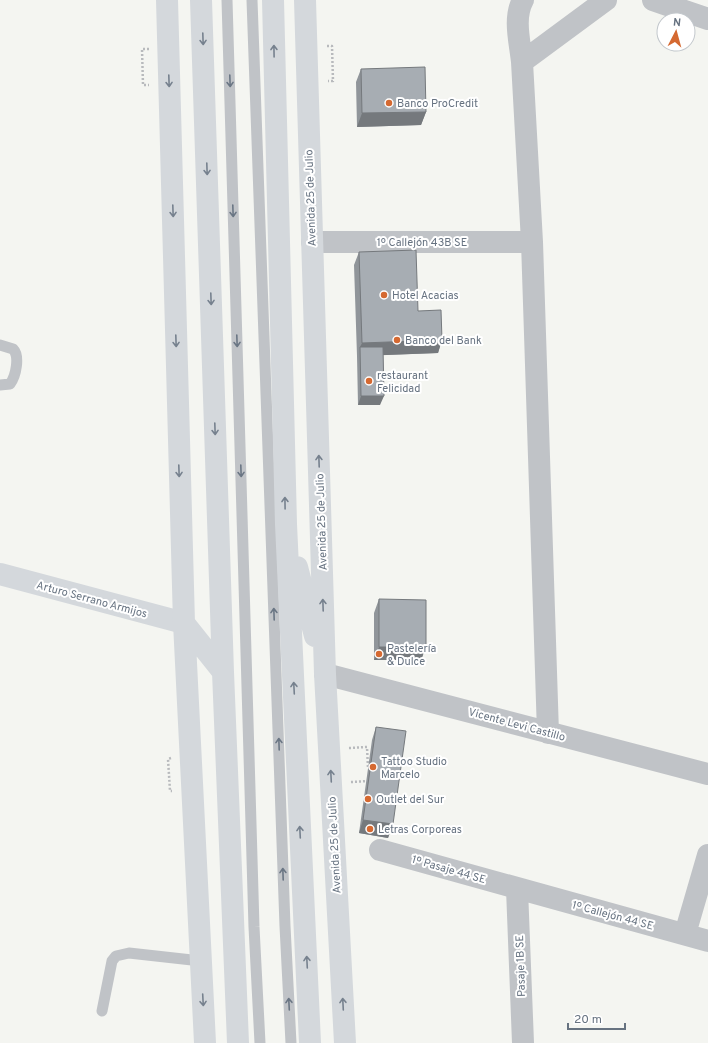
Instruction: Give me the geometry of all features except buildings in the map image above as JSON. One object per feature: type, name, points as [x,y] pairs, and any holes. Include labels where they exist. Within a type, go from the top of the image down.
[{"type":"main road","points":[[167,0],[184,623],[205,1043]]},
{"type":"main road","points":[[201,0],[223,672],[238,1043]]},
{"type":"main road","points":[[273,0],[286,524],[310,1043]]},
{"type":"main road","name":"Avenida 25 de Julio","points":[[306,0],[325,674],[345,1043]]},
{"type":"main road","points":[[286,524],[325,674]]},
{"type":"main road","name":"Arturo Serrano Armijos","points":[[0,574],[184,623]]},
{"type":"main road","points":[[184,623],[223,672]]},
{"type":"street","points":[[522,0],[519,7],[518,21],[522,62],[532,242],[548,732]]},
{"type":"street","points":[[522,62],[606,0]]},
{"type":"street","points":[[654,0],[708,19]]},
{"type":"street","name":"1º Callejón 43B SE","points":[[312,242],[532,242]]},
{"type":"street","name":"Vicente Levi Castillo","points":[[325,674],[708,774]]},
{"type":"street","name":"1º Pasaje 44 SE","points":[[380,850],[517,889]]},
{"type":"street","points":[[685,934],[708,855]]},
{"type":"street","name":"1º Callejón 44 SE","points":[[517,889],[708,940]]},
{"type":"street","name":"Pasaje 1B SE","points":[[517,889],[523,1043]]},
{"type":"lane","points":[[227,0],[253,911],[260,1043]]},
{"type":"lane","points":[[252,0],[284,902],[291,1043]]},
{"type":"lane","points":[[0,345],[13,349],[17,356],[13,380],[10,384],[0,385]]},
{"type":"lane","points":[[102,1011],[112,960],[116,956],[129,953],[200,961]]},
{"type":"path","points":[[332,46],[333,81]]},
{"type":"path","points":[[142,49],[143,85]]},
{"type":"path","points":[[367,747],[369,781]]},
{"type":"path","points":[[168,759],[170,791]]},
{"type":"place","name":"Banco ProCredit","points":[[389,103]]},
{"type":"place","name":"Hotel Acacias","points":[[384,295]]},
{"type":"place","name":"Banco del Bank","points":[[397,340]]},
{"type":"place","name":"restaurant Felicidad","points":[[369,381]]},
{"type":"place","name":"Pastelería & Dulce","points":[[379,654]]},
{"type":"place","name":"Tattoo Studio Marcelo","points":[[373,767]]},
{"type":"place","name":"Outlet del Sur","points":[[368,799]]},
{"type":"place","name":"Letras Corporeas","points":[[370,829]]}]
